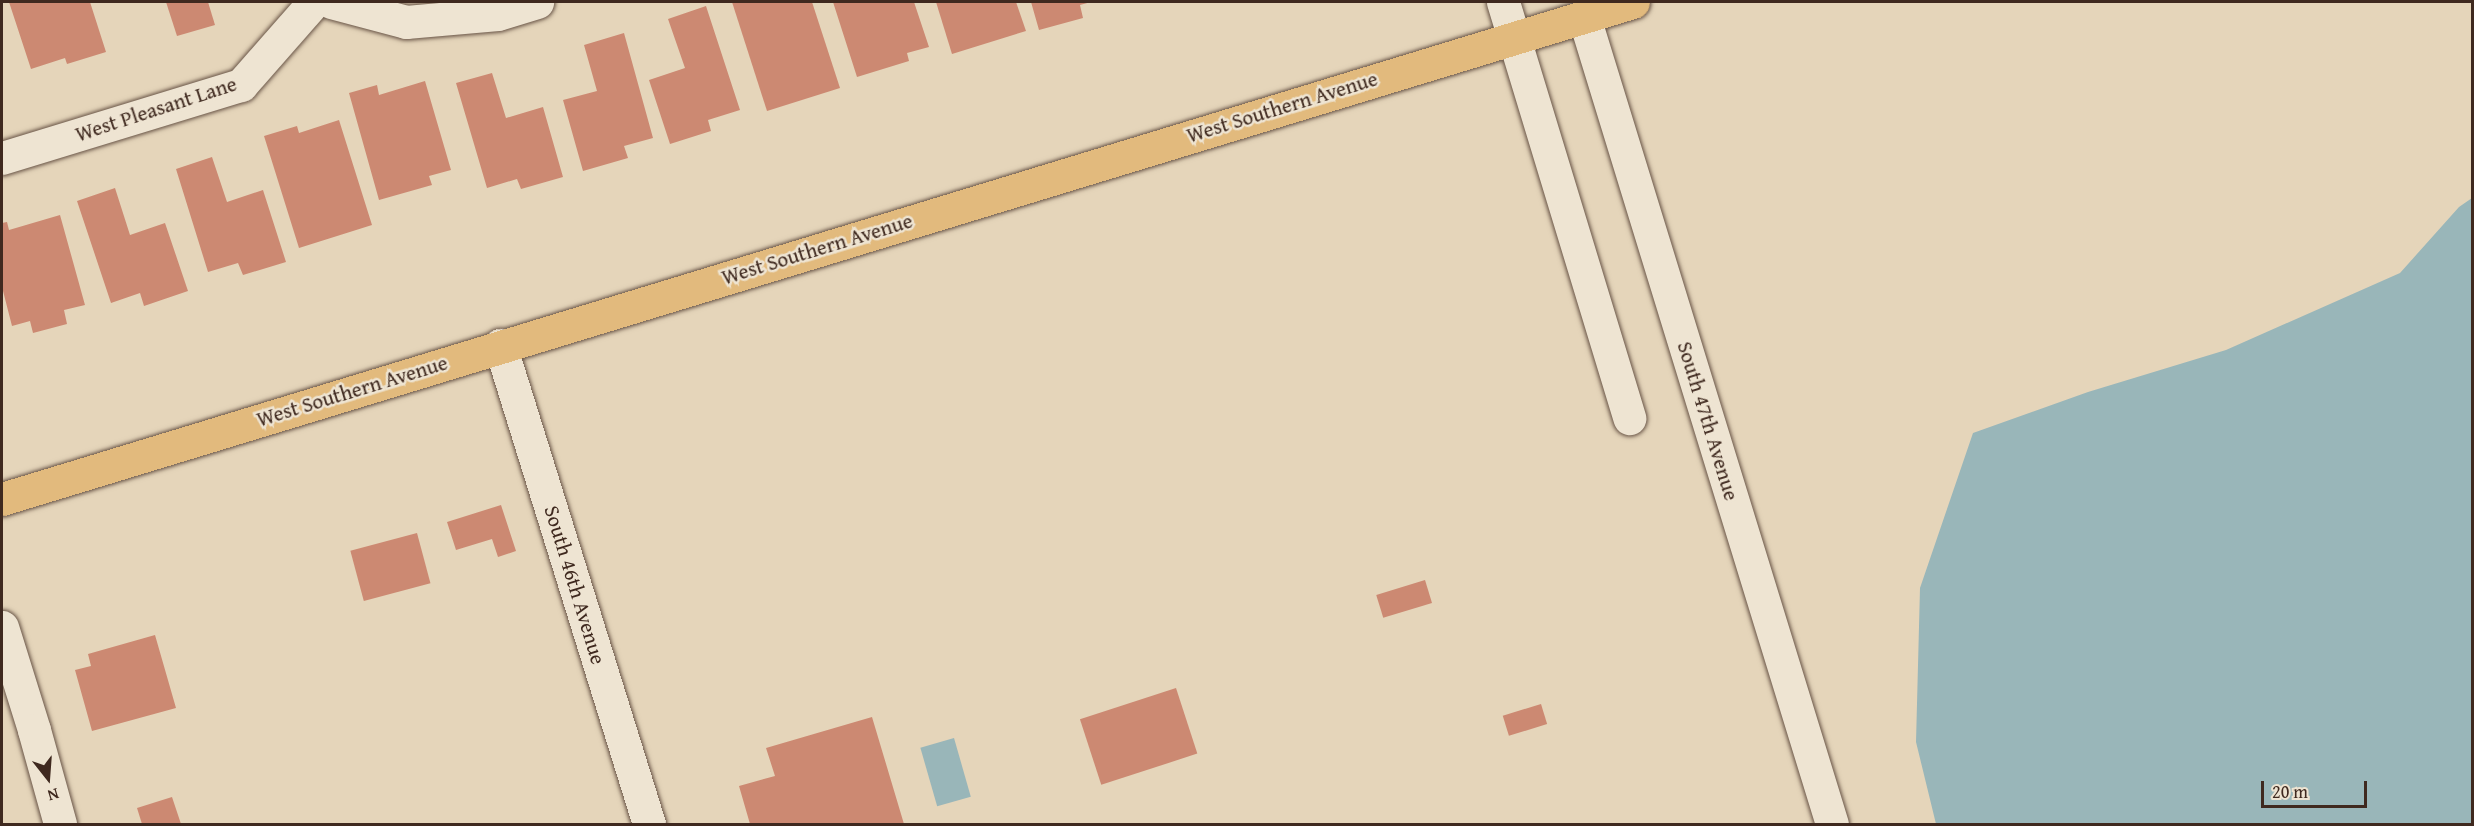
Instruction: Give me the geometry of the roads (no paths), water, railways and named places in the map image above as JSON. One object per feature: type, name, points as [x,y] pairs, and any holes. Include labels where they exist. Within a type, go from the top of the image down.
[{"type":"main road","name":"West Southern Avenue","points":[[2,499],[500,345],[1633,2]]},
{"type":"street","name":"West Pleasant Lane","points":[[2,158],[241,85],[314,2]]},
{"type":"street","points":[[331,2],[406,22],[498,14],[537,2]]},
{"type":"street","points":[[1503,2],[1629,418]]},
{"type":"street","name":"South 47th Avenue","points":[[1584,17],[1832,825]]},
{"type":"street","name":"South 46th Avenue","points":[[500,345],[649,825]]},
{"type":"street","points":[[2,627],[60,825]]},
{"type":"water","points":[[2472,198],[2472,824],[1936,824],[1916,742],[1920,588],[1973,433],[2088,392],[2226,350],[2400,273],[2459,207]]},
{"type":"water","points":[[954,738],[971,797],[937,806],[920,748]]}]
